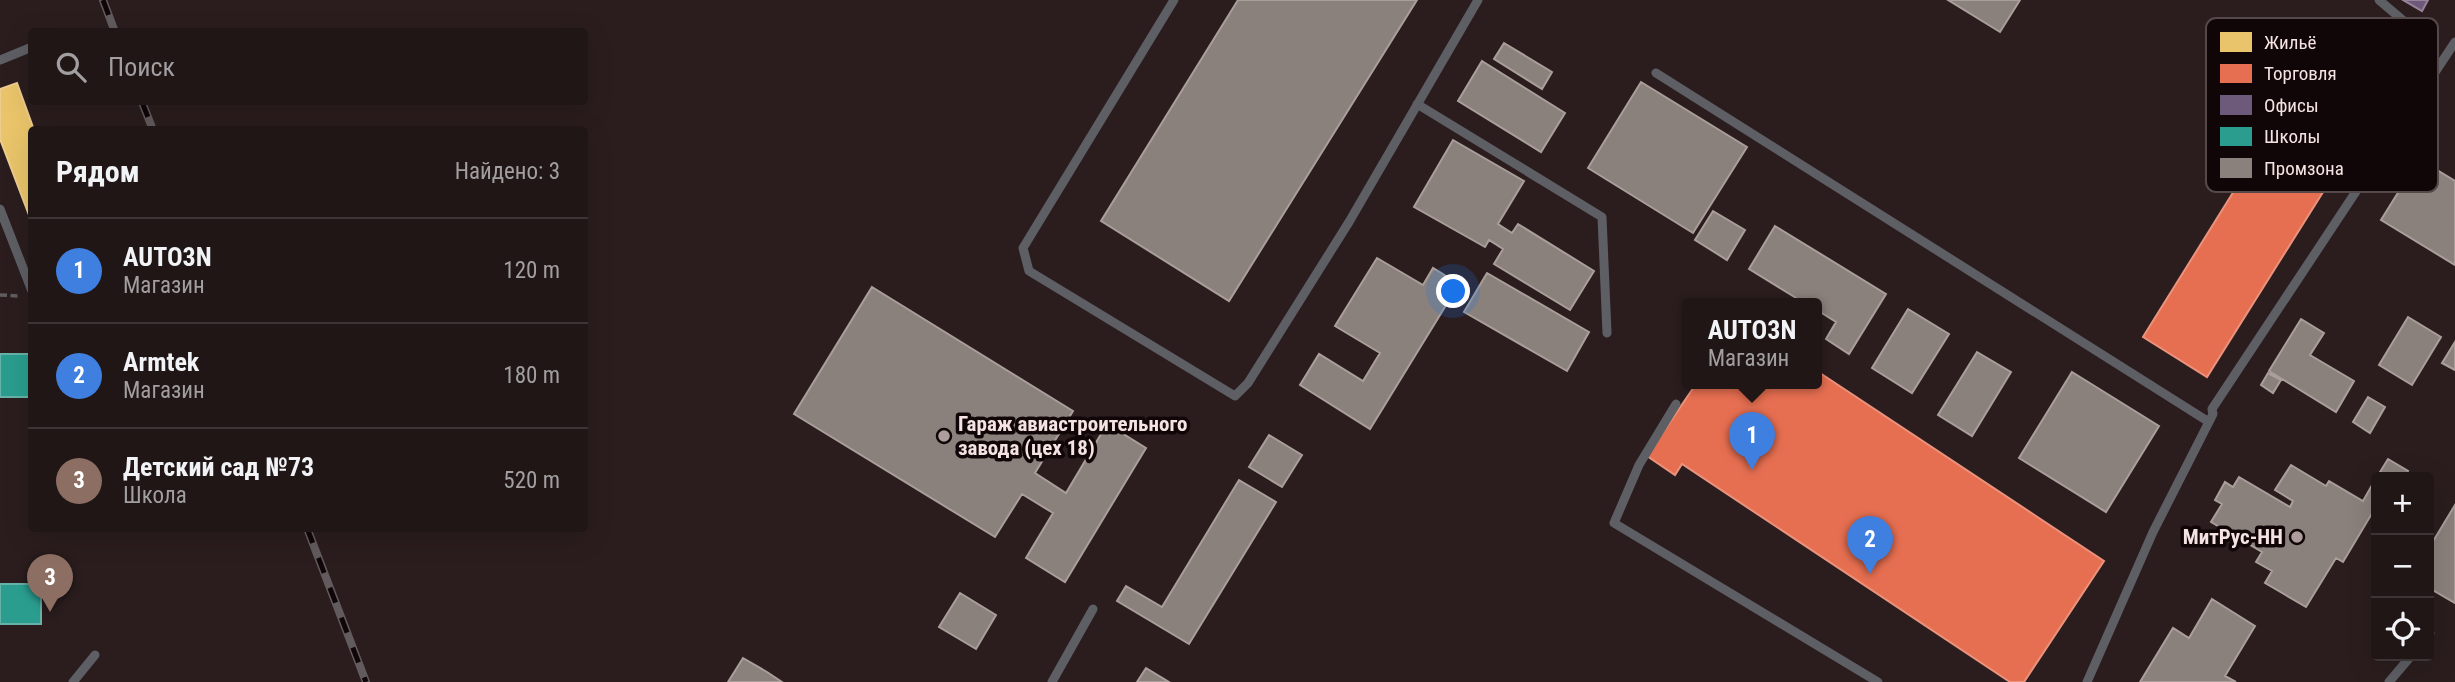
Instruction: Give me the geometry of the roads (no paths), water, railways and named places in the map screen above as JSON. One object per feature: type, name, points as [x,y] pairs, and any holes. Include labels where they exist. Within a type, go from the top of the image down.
[{"type":"lane","points":[[1174,0],[1023,248],[1029,271],[1235,396],[1248,383],[1349,222],[1478,0]]},
{"type":"lane","points":[[2379,0],[2400,18]]},
{"type":"lane","points":[[2438,68],[2455,42]]},
{"type":"lane","points":[[0,60],[28,49]]},
{"type":"lane","points":[[1656,73],[2208,422]]},
{"type":"lane","points":[[1417,104],[1602,217],[1607,333]]},
{"type":"lane","points":[[2087,682],[2152,532],[2213,414],[2212,409],[2356,192]]},
{"type":"lane","points":[[0,209],[28,281]]},
{"type":"lane","points":[[1676,404],[1639,466],[1614,523],[1878,682]]},
{"type":"lane","points":[[1052,682],[1093,609]]},
{"type":"lane","points":[[73,682],[95,655]]},
{"type":"lane","points":[[2389,682],[2407,661]]},
{"type":"railway","points":[[103,0],[114,28]]},
{"type":"railway","points":[[143,105],[151,126]]},
{"type":"railway","points":[[309,532],[366,682]]},
{"type":"place","name":"Гараж авиастроительного завода (цех 18)","points":[[944,436]]},
{"type":"place","name":"AUTO3N","points":[[1752,470]]},
{"type":"place","name":"МитРус-НН","points":[[2297,537]]},
{"type":"place","name":"Armtek","points":[[1870,574]]},
{"type":"place","name":"Детский сад №73","points":[[50,612]]}]
